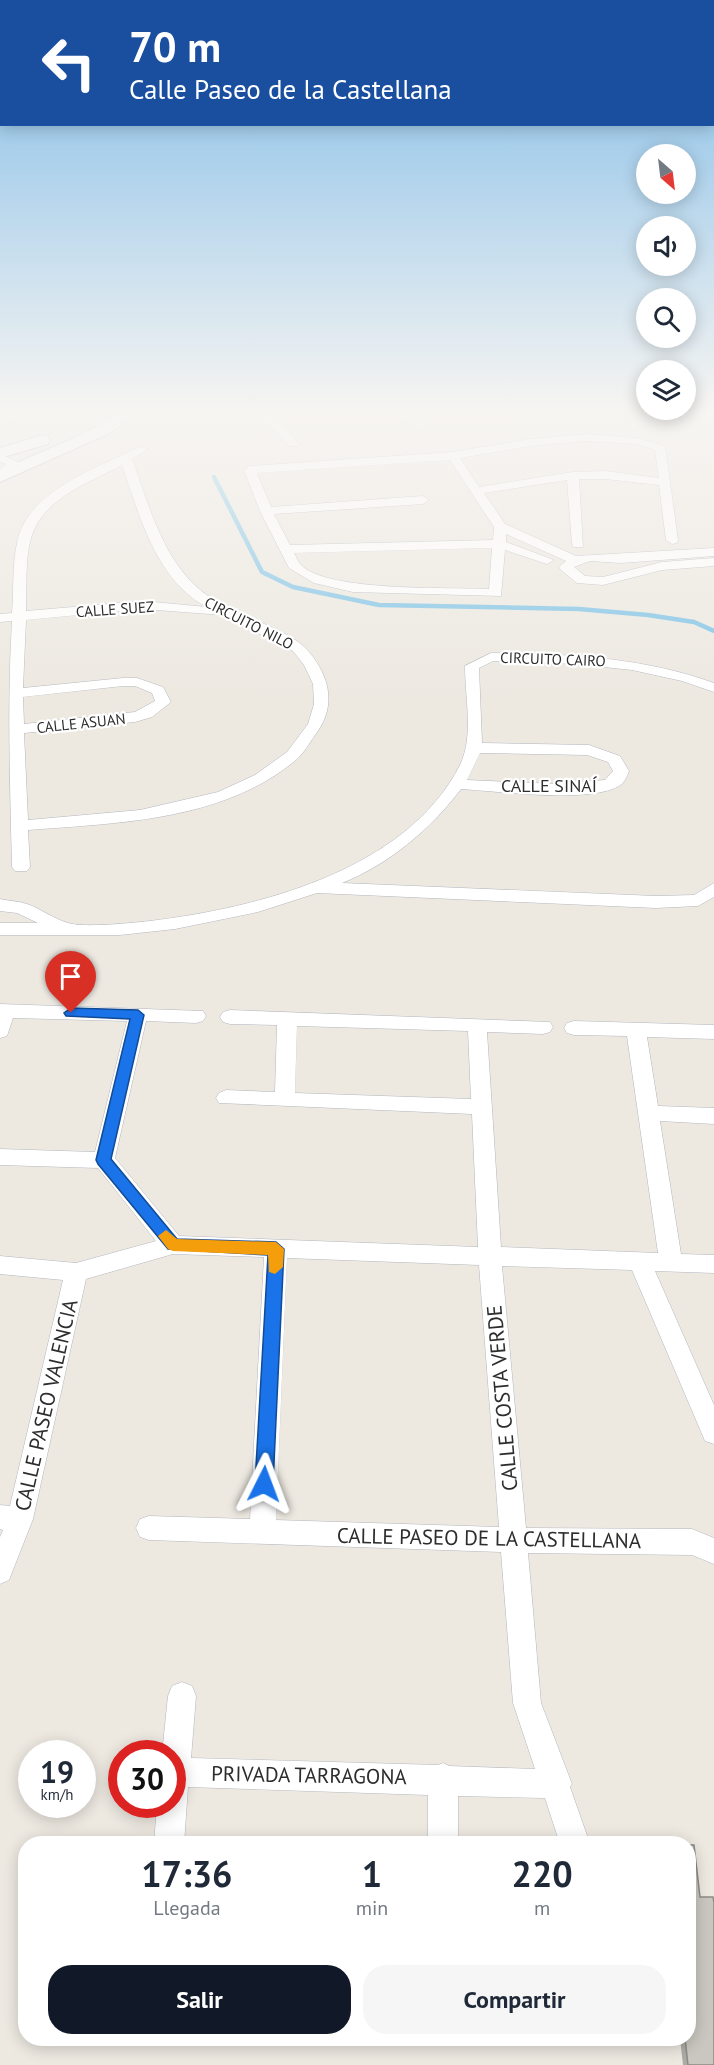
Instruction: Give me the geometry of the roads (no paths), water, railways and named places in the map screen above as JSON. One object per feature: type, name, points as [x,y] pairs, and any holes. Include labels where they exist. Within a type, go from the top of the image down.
[{"type":"street","points":[[21,867],[15,693],[23,543],[32,519],[45,505]]},
{"type":"street","name":"CIRCUITO NILO","points":[[20,826],[149,814],[189,807],[223,796],[254,782],[298,750],[322,712],[323,692],[318,676],[310,660],[298,648],[261,627],[180,596],[144,505]]},
{"type":"street","points":[[263,505],[296,567],[319,580],[353,588],[496,593],[500,527]]},
{"type":"street","points":[[266,512],[353,505]]},
{"type":"street","points":[[486,505],[500,527],[571,564],[582,580],[603,581],[662,566],[714,562]]},
{"type":"street","points":[[575,505],[578,543]]},
{"type":"street","points":[[668,505],[672,540]]},
{"type":"street","points":[[287,549],[499,544],[571,564],[714,552]]},
{"type":"street","name":"CALLE SUEZ","points":[[0,618],[19,612],[143,605],[180,596],[229,614]]},
{"type":"street","name":"CALLE SUEZ","points":[[0,608],[19,612]]},
{"type":"street","name":"CIRCUITO CAIRO","points":[[0,929],[135,928],[188,922],[240,911],[319,888],[406,839],[426,822],[457,784],[474,748],[472,666],[491,657],[621,662],[658,668],[714,688]]},
{"type":"street","name":"CALLE ASUAN","points":[[15,693],[137,682],[158,690],[163,702],[147,714],[135,717],[16,729]]},
{"type":"street","name":"CALLE SINAÍ","points":[[457,784],[584,789],[612,783],[619,778],[621,771],[620,765],[614,759],[590,750],[474,748]]},
{"type":"street","name":"CIRCUITO CAIRO","points":[[319,888],[559,899],[706,901],[714,889]]},
{"type":"street","name":"CIRCUITO CAIRO","points":[[0,905],[21,908],[62,928]]},
{"type":"street","points":[[0,1031],[2,1011],[196,1016]]},
{"type":"street","points":[[104,1160],[138,1015]]},
{"type":"street","points":[[230,1017],[543,1027]]},
{"type":"street","points":[[285,1100],[287,1019]]},
{"type":"street","name":"CALLE COSTA VERDE","points":[[477,1025],[490,1256],[513,1540]]},
{"type":"street","points":[[574,1028],[714,1032]]},
{"type":"street","points":[[636,1030],[671,1262]]},
{"type":"street","points":[[226,1098],[482,1107]]},
{"type":"street","points":[[649,1113],[714,1116]]},
{"type":"street","points":[[0,1157],[104,1160],[173,1245]]},
{"type":"street","points":[[0,1265],[76,1272],[173,1245],[714,1264]]},
{"type":"street","points":[[262,1532],[276,1249]]},
{"type":"street","points":[[639,1261],[714,1433]]},
{"type":"street","name":"CALLE PASEO VALENCIA","points":[[0,1571],[10,1518],[76,1272]]},
{"type":"street","name":"CALLE PASEO DE LA CASTELLANA","points":[[149,1528],[513,1540],[692,1542],[714,1551]]},
{"type":"street","points":[[513,1540],[527,1703],[557,1784],[573,1836]]},
{"type":"street","name":"PRIVADA TARRAGONA","points":[[178,1740],[182,1695]]},
{"type":"street","points":[[443,1778],[443,1836]]},
{"type":"street","name":"PRIVADA TARRAGONA","points":[[186,1786],[443,1778],[557,1784]]},
{"type":"street","points":[[170,1836],[171,1818]]},
{"type":"waterway","points":[[228,505],[262,572],[293,587],[379,605],[579,609],[648,615],[694,622],[714,631]]}]
